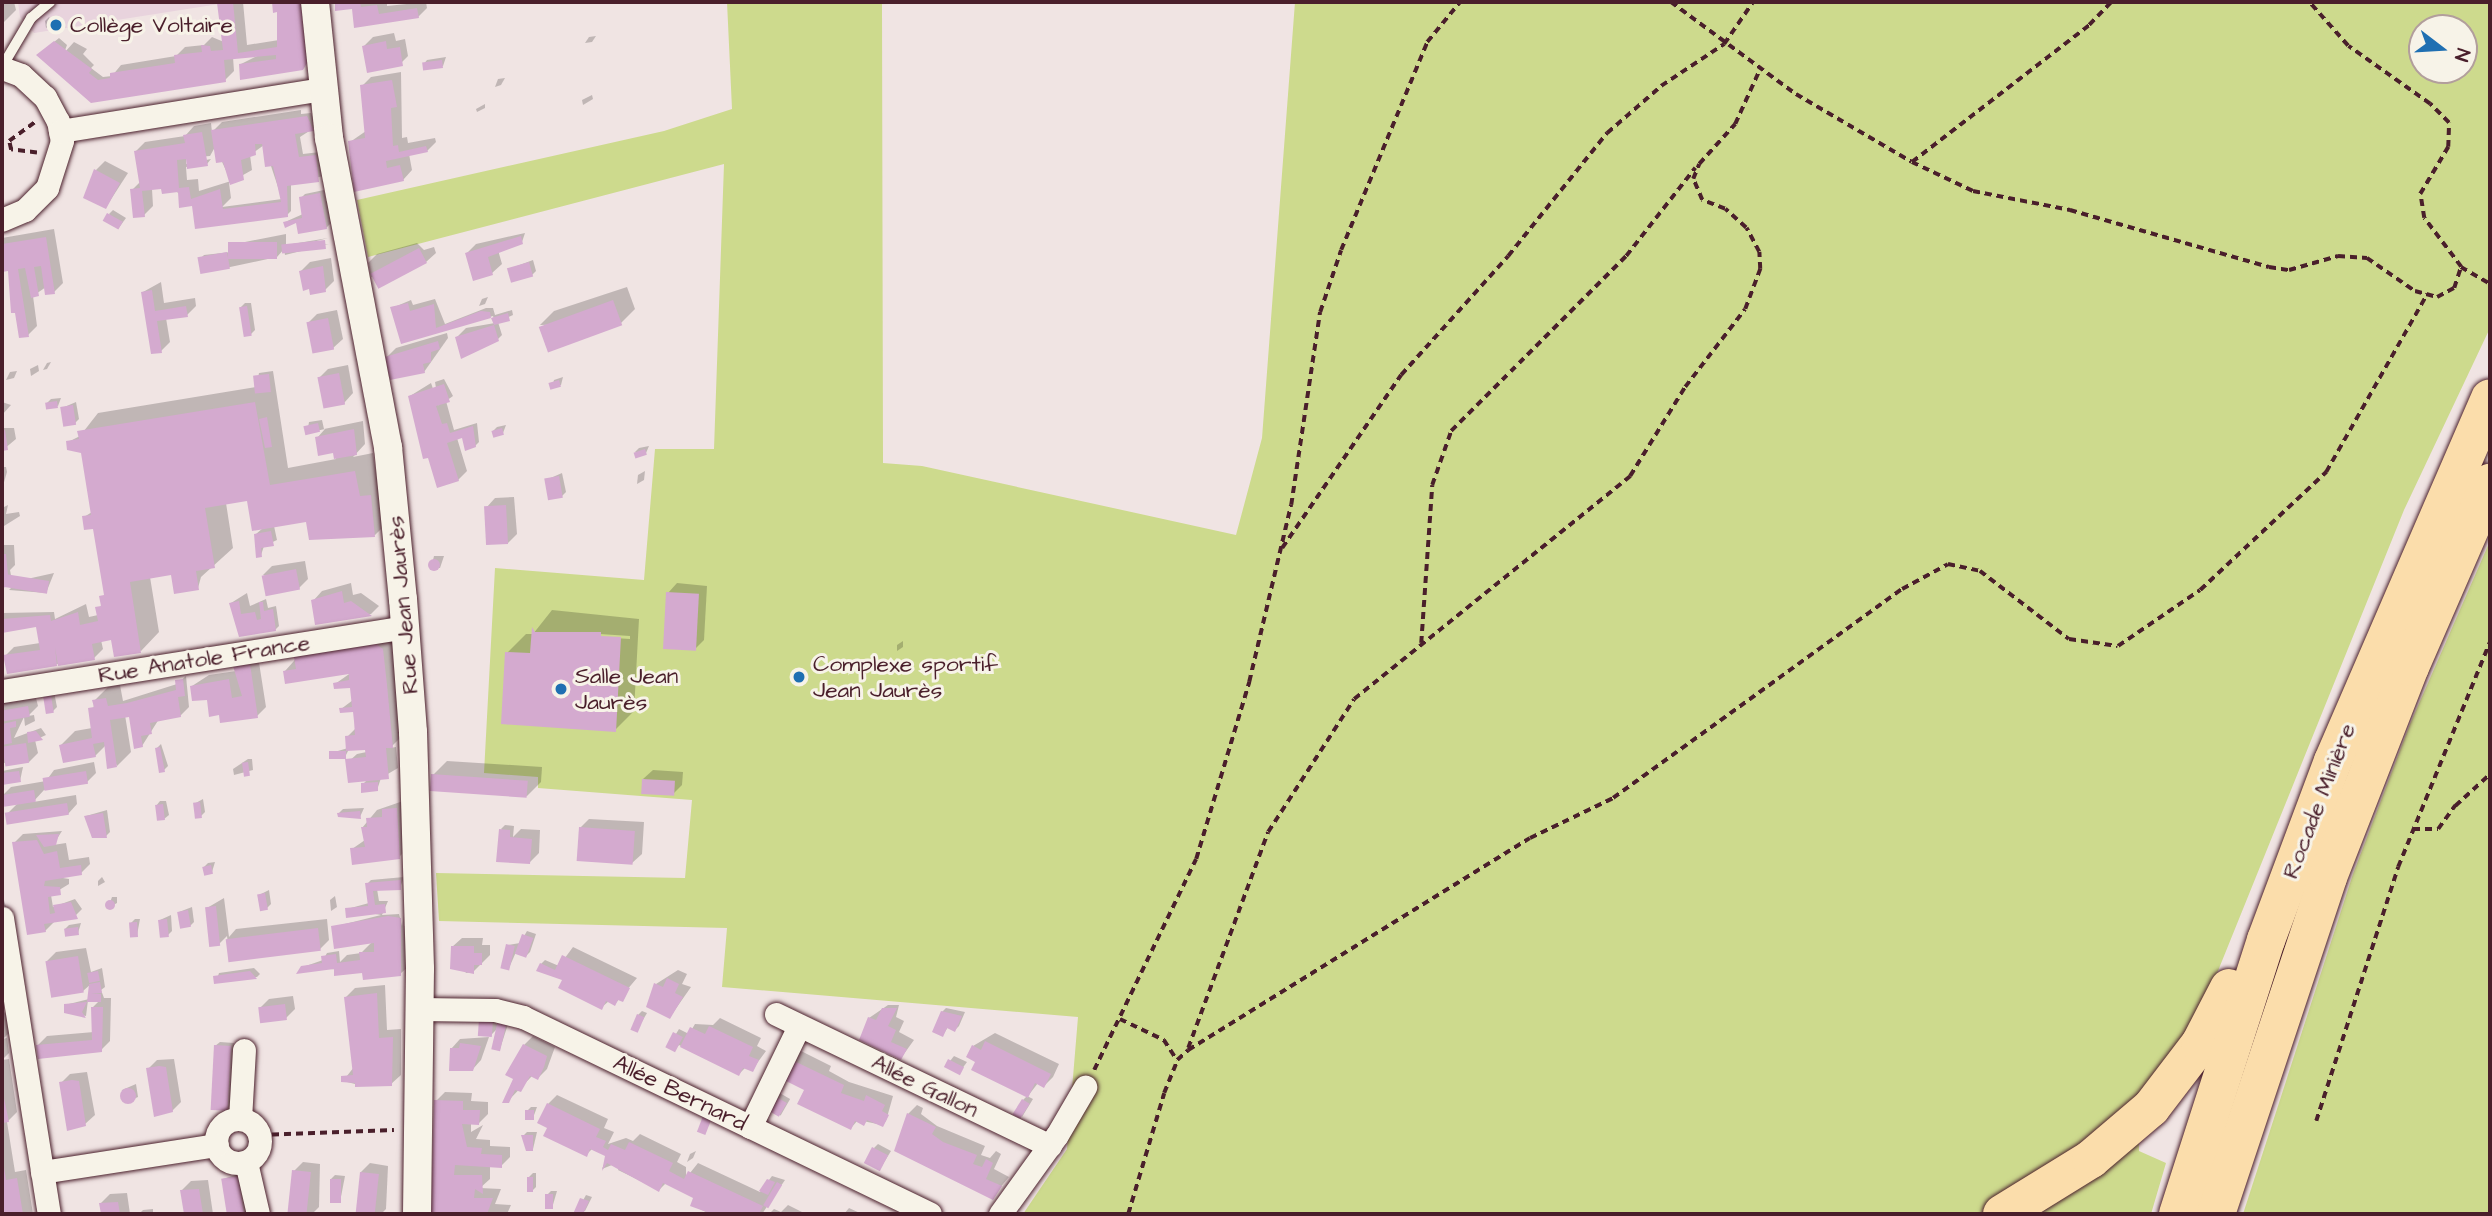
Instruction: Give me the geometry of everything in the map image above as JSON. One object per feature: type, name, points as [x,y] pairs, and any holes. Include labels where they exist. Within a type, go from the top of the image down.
[{"type":"highway","name":"Rocade Minière","points":[[2188,1212],[2266,940],[2333,761],[2490,398]]},
{"type":"highway","name":"Rocade Minière","points":[[2188,1212],[2269,1045],[2328,877],[2410,667],[2490,483]]},
{"type":"highway","points":[[2001,1214],[2108,1146],[2176,1079],[2211,1025],[2301,810],[2333,761]]},
{"type":"street","name":"Rue Jean Jaurès","points":[[315,2],[323,89],[388,447],[405,627],[413,732],[421,1009],[417,1214]]},
{"type":"street","points":[[2,67],[30,82],[58,131],[41,196],[25,210],[2,220]]},
{"type":"street","points":[[58,131],[323,89]]},
{"type":"street","name":"Rue Anatole France","points":[[2,691],[405,627]]},
{"type":"street","points":[[2,918],[48,1214]]},
{"type":"street","name":"Allée Bernard","points":[[421,1009],[513,1014],[930,1214]]},
{"type":"street","name":"Allée Gallon","points":[[776,1014],[1050,1146]]},
{"type":"street","points":[[750,1127],[800,1026]]},
{"type":"street","points":[[240,1119],[244,1049]]},
{"type":"street","points":[[1000,1214],[1050,1146],[1085,1087]]},
{"type":"street","points":[[240,1119],[254,1125],[260,1135],[258,1151],[246,1162],[226,1159],[217,1145],[221,1128],[240,1119]]},
{"type":"street","points":[[42,1172],[217,1145]]},
{"type":"street","points":[[246,1162],[258,1214]]},
{"type":"lane","points":[[2,67],[31,18],[50,2]]},
{"type":"path","points":[[1085,1087],[1121,1019],[1196,859],[1248,682],[1280,550],[1304,434],[1320,312],[1341,250],[1427,42],[1460,2]]},
{"type":"path","points":[[1671,2],[1760,69],[1912,162],[1973,191],[2070,210],[2270,267],[2289,270],[2338,256],[2367,258],[2427,294],[2437,297],[2454,288],[2461,267]]},
{"type":"path","points":[[1280,550],[1401,375],[1508,256],[1607,132],[1661,86],[1724,44],[1753,2]]},
{"type":"path","points":[[1912,162],[2089,25],[2111,2]]},
{"type":"path","points":[[2309,2],[2348,46],[2430,104],[2449,123],[2448,147],[2420,194],[2424,218],[2461,267],[2490,285]]},
{"type":"path","points":[[1421,643],[1432,485],[1451,431],[1626,256],[1699,164],[1735,124],[1760,69]]},
{"type":"path","points":[[58,131],[26,153],[11,150],[9,141],[58,131]]},
{"type":"path","points":[[1188,1050],[1268,832],[1354,699],[1630,476],[1685,387],[1745,309],[1760,269],[1759,252],[1739,222],[1725,209],[1702,200],[1693,179],[1699,164]]},
{"type":"path","points":[[1128,1214],[1177,1060],[1188,1050],[1530,838],[1613,798],[1881,604],[1948,564],[1980,571],[2069,639],[2118,646],[2200,590],[2326,472],[2427,294]]},
{"type":"path","points":[[2316,1121],[2413,829],[2490,642]]},
{"type":"path","points":[[2413,829],[2438,829],[2455,806],[2490,774]]},
{"type":"path","points":[[1121,1019],[1164,1040],[1177,1060]]},
{"type":"path","points":[[260,1135],[419,1129]]},
{"type":"shaded area","name":"Collège Voltaire","points":[[18,2],[232,2],[34,33],[20,17]]},
{"type":"green space","points":[[727,2],[882,2],[883,463],[922,466],[1236,535],[1262,438],[1295,2],[2490,2],[2490,328],[2404,510],[2201,1013],[2138,1105],[2139,1151],[2166,1163],[2151,1214],[1023,1214],[1067,1149],[1078,1017],[722,987],[727,928],[439,921],[436,873],[685,878],[692,800],[538,788],[538,777],[484,773],[495,568],[644,580],[655,449],[714,449],[724,164],[368,257],[357,200],[664,131],[732,109]]},
{"type":"green space","points":[[2490,541],[2490,1214],[2243,1214],[2353,874],[2410,724]]},
{"type":"building","points":[[233,2],[238,53],[277,47],[277,12],[273,13],[272,2],[301,2],[307,63],[303,70],[240,80],[239,64],[276,59],[276,55],[224,60],[226,82],[91,103],[36,55],[54,41],[92,69],[89,73],[98,80],[110,78],[110,73],[175,63],[174,55],[202,52],[201,45],[210,46],[211,51],[223,50],[217,3]]},
{"type":"building","points":[[335,2],[360,2],[361,7],[377,5],[379,14],[417,8],[419,18],[354,28],[352,9],[335,11]]},
{"type":"building","points":[[386,41],[387,49],[400,47],[403,66],[367,73],[362,46]]},
{"type":"building","points":[[442,60],[443,68],[423,70],[422,62]]},
{"type":"building","points":[[392,80],[397,107],[391,108],[393,146],[398,145],[399,152],[426,146],[428,152],[386,161],[387,168],[400,165],[404,181],[354,192],[348,141],[365,138],[360,85]]},
{"type":"building","points":[[307,116],[314,131],[295,134],[299,157],[316,155],[319,182],[287,186],[288,217],[195,229],[192,206],[179,208],[178,192],[162,194],[161,189],[142,191],[145,217],[133,218],[130,189],[140,188],[134,151],[185,143],[183,135],[202,132],[208,166],[187,169],[186,159],[177,160],[179,188],[189,187],[191,199],[220,189],[223,209],[281,202],[273,166],[265,167],[262,144],[255,144],[256,155],[241,160],[244,180],[230,185],[223,162],[216,163],[211,130]]},
{"type":"building","points":[[94,169],[120,183],[106,209],[83,198]]},
{"type":"building","points":[[320,193],[327,229],[298,234],[296,223],[285,228],[283,222],[302,218],[299,197]]},
{"type":"building","points":[[107,213],[123,222],[118,230],[103,221]]},
{"type":"building","points":[[521,236],[523,244],[488,257],[493,275],[473,281],[465,253]]},
{"type":"building","points":[[46,237],[55,294],[45,295],[41,266],[34,267],[39,296],[31,298],[25,268],[18,269],[29,337],[19,338],[15,313],[11,313],[8,271],[2,272],[2,244]]},
{"type":"building","points":[[325,240],[326,249],[282,254],[281,245]]},
{"type":"building","points":[[228,242],[277,242],[277,259],[228,259]]},
{"type":"building","points":[[419,248],[427,263],[378,289],[370,274]]},
{"type":"building","points":[[227,252],[230,269],[200,274],[197,257]]},
{"type":"building","points":[[529,262],[533,276],[511,283],[507,268]]},
{"type":"building","points":[[323,266],[326,292],[310,295],[309,289],[303,291],[299,271]]},
{"type":"building","points":[[152,290],[155,311],[186,306],[188,317],[157,321],[162,353],[151,354],[141,292]]},
{"type":"building","points":[[613,300],[622,325],[548,352],[539,327]]},
{"type":"building","points":[[408,303],[410,311],[434,304],[436,328],[481,311],[490,312],[491,318],[401,344],[390,307]]},
{"type":"building","points":[[247,306],[252,336],[244,337],[239,307]]},
{"type":"building","points":[[508,313],[510,321],[494,325],[491,318]]},
{"type":"building","points":[[328,318],[334,349],[313,354],[306,322]]},
{"type":"building","points":[[494,325],[499,341],[461,359],[455,337]]},
{"type":"building","points":[[438,341],[440,349],[431,352],[431,362],[423,364],[425,373],[390,380],[385,357]]},
{"type":"building","points":[[339,373],[345,404],[324,409],[317,377]]},
{"type":"building","points":[[269,374],[271,392],[255,394],[253,376]]},
{"type":"building","points":[[559,380],[561,387],[550,390],[548,383]]},
{"type":"building","points":[[444,384],[450,402],[436,406],[442,424],[447,423],[450,433],[473,426],[476,447],[465,451],[462,438],[447,443],[459,481],[437,488],[428,458],[423,459],[408,396]]},
{"type":"building","points":[[57,401],[58,408],[46,410],[45,403]]},
{"type":"building","points":[[255,402],[270,485],[355,471],[360,496],[371,495],[375,537],[309,540],[306,522],[252,531],[247,501],[205,508],[215,568],[196,571],[199,590],[174,594],[171,575],[130,582],[141,653],[114,657],[111,640],[92,644],[95,660],[58,666],[55,647],[57,666],[7,674],[3,655],[40,650],[36,627],[2,633],[2,619],[50,615],[51,621],[78,612],[80,625],[98,621],[95,607],[101,606],[99,596],[104,595],[93,529],[84,530],[82,516],[91,515],[81,453],[67,450],[66,441],[79,439],[77,431]]},
{"type":"building","points":[[73,405],[76,425],[63,427],[60,407]]},
{"type":"building","points":[[267,417],[272,447],[265,448],[259,419]]},
{"type":"building","points":[[318,423],[320,432],[305,435],[303,426]]},
{"type":"building","points":[[502,428],[504,435],[493,438],[491,431]]},
{"type":"building","points":[[354,429],[357,455],[334,459],[333,453],[318,456],[315,437]]},
{"type":"building","points":[[5,430],[8,450],[2,451],[2,431]]},
{"type":"building","points":[[645,449],[647,455],[635,458],[634,453]]},
{"type":"building","points":[[559,476],[563,498],[548,500],[544,479]]},
{"type":"building","points":[[506,505],[508,544],[486,545],[484,506]]},
{"type":"building","points":[[271,531],[274,546],[261,548],[262,557],[256,558],[254,534]]},
{"type":"building","points":[[2,554],[6,554],[9,586],[2,588]]},
{"type":"building","points":[[429,560],[439,560],[439,570],[429,570]]},
{"type":"building","points":[[296,569],[300,590],[266,596],[262,576]]},
{"type":"building","points":[[7,574],[49,581],[47,594],[4,587]]},
{"type":"building","points":[[342,591],[344,603],[351,601],[372,616],[315,625],[311,600]]},
{"type":"building","points":[[666,592],[699,594],[696,651],[663,649]]},
{"type":"building","points":[[239,601],[241,614],[255,612],[257,620],[261,619],[259,602],[263,602],[264,611],[273,609],[276,631],[239,637],[229,603]]},
{"type":"building","name":"Salle Jean Jaurès","points":[[532,627],[535,632],[601,632],[601,636],[621,637],[616,732],[501,724],[505,652],[530,653]]},
{"type":"building","points":[[376,644],[383,649],[387,685],[393,748],[386,748],[389,779],[348,783],[345,759],[366,757],[365,750],[346,751],[345,736],[355,735],[353,712],[340,713],[339,708],[352,707],[350,688],[334,689],[333,683],[349,680],[349,674],[285,684],[283,671],[296,669],[294,657]]},
{"type":"building","points":[[250,664],[258,718],[220,723],[219,715],[209,717],[207,700],[192,701],[190,686],[229,679],[232,698],[242,696],[233,666]]},
{"type":"building","points":[[183,679],[185,696],[178,697],[181,717],[150,723],[152,734],[141,736],[143,747],[134,749],[129,717],[110,720],[117,767],[107,769],[104,742],[93,744],[96,757],[63,763],[59,745],[92,738],[88,708],[94,707],[92,700],[106,698],[108,706],[127,703],[176,690],[175,680]]},
{"type":"building","points":[[51,695],[54,713],[46,714],[43,696]]},
{"type":"building","points":[[28,706],[30,717],[4,721],[2,711]]},
{"type":"building","points":[[16,721],[16,727],[10,728],[12,743],[2,745],[2,724]]},
{"type":"building","points":[[36,731],[43,740],[28,743],[27,732]]},
{"type":"building","points":[[26,743],[29,763],[5,767],[2,747]]},
{"type":"building","points":[[160,747],[165,772],[159,773],[155,748]]},
{"type":"building","points":[[329,751],[346,751],[346,759],[329,759]]},
{"type":"building","points":[[248,762],[250,776],[244,777],[242,763]]},
{"type":"building","points":[[19,771],[21,782],[2,785],[2,773]]},
{"type":"building","points":[[86,771],[88,784],[45,791],[43,778]]},
{"type":"building","points":[[431,774],[528,781],[527,798],[430,791]]},
{"type":"building","points":[[642,779],[675,781],[674,796],[641,794]]},
{"type":"building","points":[[378,782],[378,791],[361,793],[361,783]]},
{"type":"building","points":[[34,790],[36,802],[4,807],[2,795]]},
{"type":"building","points":[[200,802],[202,818],[195,819],[193,803]]},
{"type":"building","points":[[67,803],[69,815],[7,825],[5,813]]},
{"type":"building","points":[[163,804],[165,820],[157,821],[155,805]]},
{"type":"building","points":[[397,808],[400,859],[352,865],[350,848],[365,847],[361,827],[367,827],[366,818],[382,817],[382,809]]},
{"type":"building","points":[[360,811],[361,819],[338,817],[337,813]]},
{"type":"building","points":[[103,813],[107,838],[92,838],[84,816]]},
{"type":"building","points":[[579,827],[635,831],[632,865],[577,861]]},
{"type":"building","points":[[499,829],[510,830],[510,837],[532,839],[530,864],[496,862]]},
{"type":"building","points":[[59,834],[56,845],[44,847],[36,835]]},
{"type":"building","points":[[37,840],[44,854],[57,851],[60,868],[81,865],[82,875],[45,881],[44,886],[60,887],[61,895],[48,897],[50,914],[55,913],[53,905],[71,902],[78,919],[44,924],[46,932],[27,935],[12,842]]},
{"type":"building","points":[[211,865],[213,874],[204,876],[202,867]]},
{"type":"building","points":[[401,880],[401,890],[373,891],[375,905],[385,904],[386,913],[346,918],[345,908],[368,906],[365,883]]},
{"type":"building","points":[[265,893],[268,910],[260,911],[257,894]]},
{"type":"building","points":[[110,900],[114,901],[114,909],[110,910],[106,909],[105,905],[106,901]]},
{"type":"building","points":[[216,906],[220,946],[209,947],[205,907]]},
{"type":"building","points":[[188,910],[191,927],[180,929],[177,912]]},
{"type":"building","points":[[388,916],[401,918],[401,976],[363,980],[362,973],[334,976],[334,969],[296,974],[301,966],[322,963],[321,956],[336,954],[337,963],[360,960],[359,952],[374,952],[374,943],[334,949],[331,926]]},
{"type":"building","points":[[167,919],[169,937],[160,938],[158,920]]},
{"type":"building","points":[[137,922],[138,937],[130,938],[129,923]]},
{"type":"building","points":[[78,927],[79,935],[65,937],[64,929]]},
{"type":"building","points":[[318,928],[321,951],[228,962],[226,939]]},
{"type":"building","points":[[522,934],[533,938],[526,958],[515,954]]},
{"type":"building","points":[[506,944],[515,946],[509,970],[500,968]]},
{"type":"building","points":[[451,946],[474,946],[474,953],[482,953],[482,965],[474,965],[474,974],[450,969]]},
{"type":"building","points":[[562,955],[630,988],[623,1002],[618,1000],[615,1006],[606,1001],[602,1010],[558,988],[562,980],[536,971],[540,963],[555,970]]},
{"type":"building","points":[[78,956],[84,993],[51,998],[45,961]]},
{"type":"building","points":[[98,971],[100,981],[89,983],[87,973]]},
{"type":"building","points":[[250,971],[257,979],[214,984],[213,976]]},
{"type":"building","points":[[667,978],[679,984],[675,993],[683,997],[670,1019],[646,1007],[654,983],[663,987]]},
{"type":"building","points":[[100,982],[102,993],[91,994],[101,994],[101,1002],[87,1002],[89,984]]},
{"type":"building","points":[[377,993],[379,1038],[393,1037],[392,1086],[355,1087],[355,1083],[341,1082],[341,1076],[353,1075],[344,997]]},
{"type":"building","points":[[87,1002],[82,1012],[86,1018],[64,1013],[64,1004]]},
{"type":"building","points":[[285,1004],[287,1020],[260,1023],[258,1007]]},
{"type":"building","points":[[91,1007],[103,1007],[102,1052],[38,1059],[36,1045],[92,1040]]},
{"type":"building","points":[[882,1008],[897,1008],[888,1026],[896,1030],[891,1042],[907,1049],[901,1060],[859,1040],[868,1017],[876,1020]]},
{"type":"building","points":[[941,1011],[962,1016],[955,1032],[947,1028],[943,1037],[932,1032]]},
{"type":"building","points":[[637,1014],[644,1017],[638,1033],[630,1030]]},
{"type":"building","points":[[479,1019],[493,1020],[492,1037],[478,1036]]},
{"type":"building","points":[[498,1020],[507,1022],[500,1051],[491,1049]]},
{"type":"building","points":[[709,1026],[753,1047],[749,1056],[759,1060],[753,1072],[743,1068],[739,1076],[680,1047],[690,1027],[705,1034]]},
{"type":"building","points":[[673,1032],[683,1037],[675,1052],[665,1047]]},
{"type":"building","points":[[985,1041],[1051,1074],[1044,1088],[1035,1083],[1028,1098],[971,1070],[975,1062],[966,1057],[972,1045],[981,1050]]},
{"type":"building","points":[[460,1043],[481,1046],[473,1071],[449,1071],[450,1048],[459,1048]]},
{"type":"building","points":[[523,1044],[547,1056],[544,1067],[538,1080],[530,1076],[521,1092],[515,1090],[509,1103],[502,1103],[513,1079],[505,1075]]},
{"type":"building","points":[[214,1045],[231,1046],[228,1111],[211,1110]]},
{"type":"building","points":[[790,1059],[844,1085],[841,1093],[864,1101],[866,1095],[885,1105],[882,1111],[889,1115],[883,1127],[867,1120],[864,1126],[855,1121],[851,1130],[797,1104],[804,1090],[780,1078]]},
{"type":"building","points":[[948,1059],[964,1067],[960,1075],[944,1067]]},
{"type":"building","points":[[166,1067],[173,1112],[154,1117],[146,1068]]},
{"type":"building","points":[[79,1081],[86,1126],[67,1131],[59,1082]]},
{"type":"building","points":[[128,1088],[136,1096],[128,1104],[120,1096]]},
{"type":"building","points":[[2,1089],[9,1122],[2,1123]]},
{"type":"building","points":[[773,1095],[787,1103],[779,1117],[765,1109]]},
{"type":"building","points":[[1022,1099],[1030,1104],[1020,1119],[1012,1114]]},
{"type":"building","points":[[434,1100],[463,1101],[463,1110],[480,1110],[479,1125],[462,1124],[467,1147],[482,1148],[481,1154],[502,1155],[502,1168],[455,1165],[454,1175],[482,1175],[483,1194],[475,1189],[474,1198],[493,1198],[487,1214],[431,1214]]},
{"type":"building","points":[[547,1103],[600,1129],[596,1137],[606,1141],[603,1147],[608,1150],[611,1144],[625,1150],[629,1142],[673,1163],[669,1171],[684,1179],[688,1171],[763,1206],[759,1214],[712,1214],[690,1206],[693,1198],[663,1183],[659,1192],[607,1163],[602,1171],[605,1156],[590,1149],[587,1157],[543,1136],[547,1128],[537,1123]]},
{"type":"building","points":[[525,1110],[534,1110],[534,1120],[525,1120]]},
{"type":"building","points":[[907,1113],[936,1127],[932,1134],[943,1142],[977,1155],[973,1164],[982,1167],[986,1159],[993,1163],[986,1179],[1002,1186],[993,1200],[894,1151]]},
{"type":"building","points":[[703,1116],[711,1119],[705,1135],[697,1132]]},
{"type":"building","points":[[521,1135],[533,1135],[533,1151],[526,1151]]},
{"type":"building","points":[[872,1147],[888,1155],[880,1171],[864,1163]]},
{"type":"building","points":[[3,1161],[6,1180],[17,1178],[23,1214],[2,1214]]},
{"type":"building","points":[[292,1170],[311,1172],[306,1214],[287,1214]]},
{"type":"building","points":[[360,1172],[379,1174],[375,1214],[356,1214]]},
{"type":"building","points":[[238,1176],[244,1214],[227,1214],[221,1179]]},
{"type":"building","points":[[527,1177],[533,1177],[533,1192],[527,1192]]},
{"type":"building","points":[[330,1179],[341,1179],[341,1203],[330,1203]]},
{"type":"building","points":[[767,1179],[775,1182],[768,1195],[759,1191]]},
{"type":"building","points":[[777,1182],[782,1185],[768,1208],[763,1205]]},
{"type":"building","points":[[199,1189],[203,1214],[184,1214],[180,1190]]},
{"type":"building","points":[[545,1194],[553,1194],[553,1209],[545,1209]]},
{"type":"building","points":[[580,1198],[589,1201],[583,1214],[573,1214]]},
{"type":"building","points":[[118,1202],[120,1214],[101,1214],[99,1203]]},
{"type":"place","name":"Collège Voltaire","points":[[56,25]]},
{"type":"place","name":"Complexe sportif Jean Jaurès","points":[[799,677]]},
{"type":"place","name":"Salle Jean Jaurès","points":[[561,689]]}]
